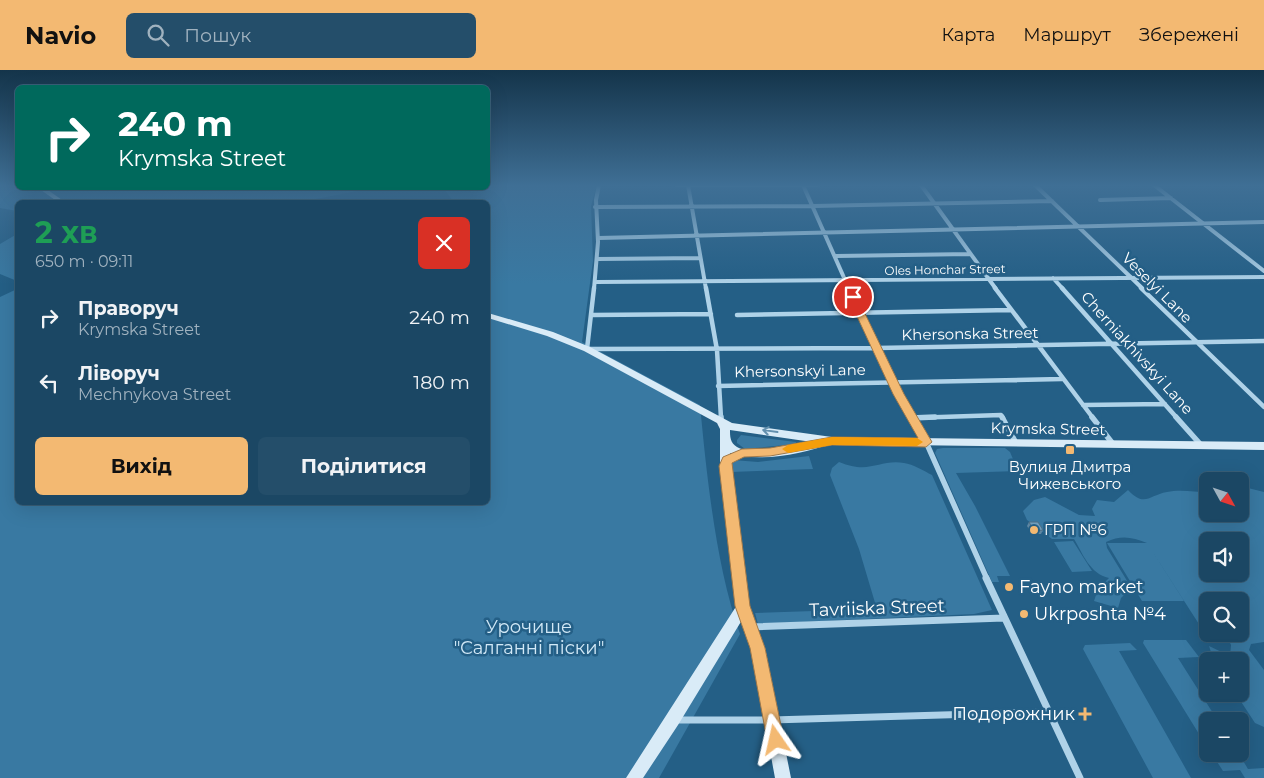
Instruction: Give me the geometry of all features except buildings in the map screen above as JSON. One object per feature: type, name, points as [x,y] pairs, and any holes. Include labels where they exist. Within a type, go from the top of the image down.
[{"type":"street","points":[[587,349],[596,282],[598,238],[596,218]]},
{"type":"street","points":[[693,218],[717,350],[721,422],[725,430],[725,466],[742,606],[758,648],[783,778]]},
{"type":"street","points":[[818,218],[893,382],[911,418],[926,442],[1004,618],[1080,778]]},
{"type":"street","points":[[945,218],[1036,345],[1114,445]]},
{"type":"street","name":"Veselyi Lane","points":[[1069,218],[1264,407]]},
{"type":"street","points":[[1197,218],[1264,271]]},
{"type":"street","points":[[598,238],[1079,228],[1264,222]]},
{"type":"street","points":[[836,256],[970,254]]},
{"type":"street","points":[[597,259],[700,258]]},
{"type":"street","name":"Oles Honchar Street","points":[[596,282],[846,282],[1130,277],[1264,277]]},
{"type":"street","name":"Cherniakhivskyi Lane","points":[[1053,278],[1112,342],[1201,445]]},
{"type":"street","points":[[737,315],[1011,310]]},
{"type":"street","points":[[592,315],[711,314]]},
{"type":"street","name":"Krymska Street","points":[[490,317],[550,334],[587,349],[721,422],[739,427],[832,441],[1264,446]]},
{"type":"street","name":"Khersonska Street","points":[[587,349],[717,350],[1112,342],[1264,341]]},
{"type":"street","name":"Khersonskyi Lane","points":[[718,386],[1062,378]]},
{"type":"street","points":[[1083,406],[1165,404]]},
{"type":"street","points":[[911,418],[1001,415],[1016,443]]},
{"type":"street","points":[[724,438],[739,427]]},
{"type":"street","points":[[801,436],[808,439],[811,446]]},
{"type":"street","points":[[724,438],[731,449],[742,453]]},
{"type":"street","name":"Krymska Street","points":[[742,453],[770,452],[832,441]]},
{"type":"street","points":[[725,466],[727,460],[742,453]]},
{"type":"street","points":[[634,778],[673,720],[742,606]]},
{"type":"street","name":"Tavriiska Street","points":[[750,627],[1004,618]]},
{"type":"street","points":[[673,720],[772,720],[1048,712]]},
{"type":"green space","name":"Урочище \"Салганні піски\"","points":[[490,218],[591,218],[593,261],[582,342],[700,405],[709,492],[719,551],[740,634],[659,778],[0,778],[0,297],[15,290],[15,505],[490,505]]},
{"type":"green space","points":[[15,235],[15,280],[0,274],[0,244]]},
{"type":"green space","points":[[741,435],[796,442],[796,444],[745,449],[737,443]]},
{"type":"green space","points":[[1005,448],[1010,452],[1018,471],[956,473],[975,506],[1010,576],[997,576],[999,582],[992,582],[935,453],[937,449]]},
{"type":"green space","points":[[809,456],[813,469],[731,472],[729,467],[733,460],[758,462]]},
{"type":"green space","points":[[839,462],[859,467],[895,462],[904,463],[915,466],[932,475],[992,610],[974,614],[758,624],[755,613],[873,609],[876,606],[859,549],[830,475],[832,468]]},
{"type":"green space","points":[[1249,488],[1264,492],[1264,642],[1251,644],[1249,650],[1264,670],[1264,727],[1255,723],[1241,702],[1249,702],[1249,652],[1230,652],[1230,642],[1249,642],[1249,592],[1199,592],[1199,624],[1147,543],[1136,539],[1117,538],[1106,542],[1107,548],[1129,584],[1129,590],[1121,598],[1118,608],[1094,601],[1098,589],[1109,578],[1102,576],[1092,568],[1074,539],[1052,539],[1027,520],[1023,511],[1034,500],[1045,497],[1079,515],[1095,516],[1092,509],[1097,500],[1114,502],[1128,490],[1143,499],[1167,492],[1199,492],[1199,522],[1249,522]]},
{"type":"green space","points":[[1073,541],[1092,571],[1072,572],[1054,542]]},
{"type":"green space","points":[[1107,543],[1147,543],[1184,601],[1142,601]]},
{"type":"green space","points":[[1144,640],[1186,640],[1199,657],[1178,658],[1199,691],[1199,702],[1206,702],[1212,712],[1199,712],[1199,734],[1143,643]]},
{"type":"green space","points":[[1130,643],[1137,650],[1119,651],[1191,778],[1153,778],[1083,649],[1085,645]]},
{"type":"green space","points":[[1209,646],[1222,652],[1211,652]]},
{"type":"green space","points":[[1217,762],[1244,762],[1248,769],[1264,768],[1264,778],[1245,778],[1240,770],[1223,771]]},
{"type":"slow traffic","points":[[788,449],[832,441],[917,442]]},
{"type":"place","name":"Вулиця Дмитра Чижевського","points":[[1070,450]]},
{"type":"place","name":"ГРП №6","points":[[1034,530]]},
{"type":"place","name":"Fayno market","points":[[1009,587]]},
{"type":"place","name":"Ukrposhta №4","points":[[1024,614]]},
{"type":"place","name":"Подорожник","points":[[1085,714]]},
{"type":"route","points":[[776,740],[758,648],[742,606],[725,466],[727,460],[742,453],[770,452],[832,441],[926,442],[899,394],[853,297]]}]
